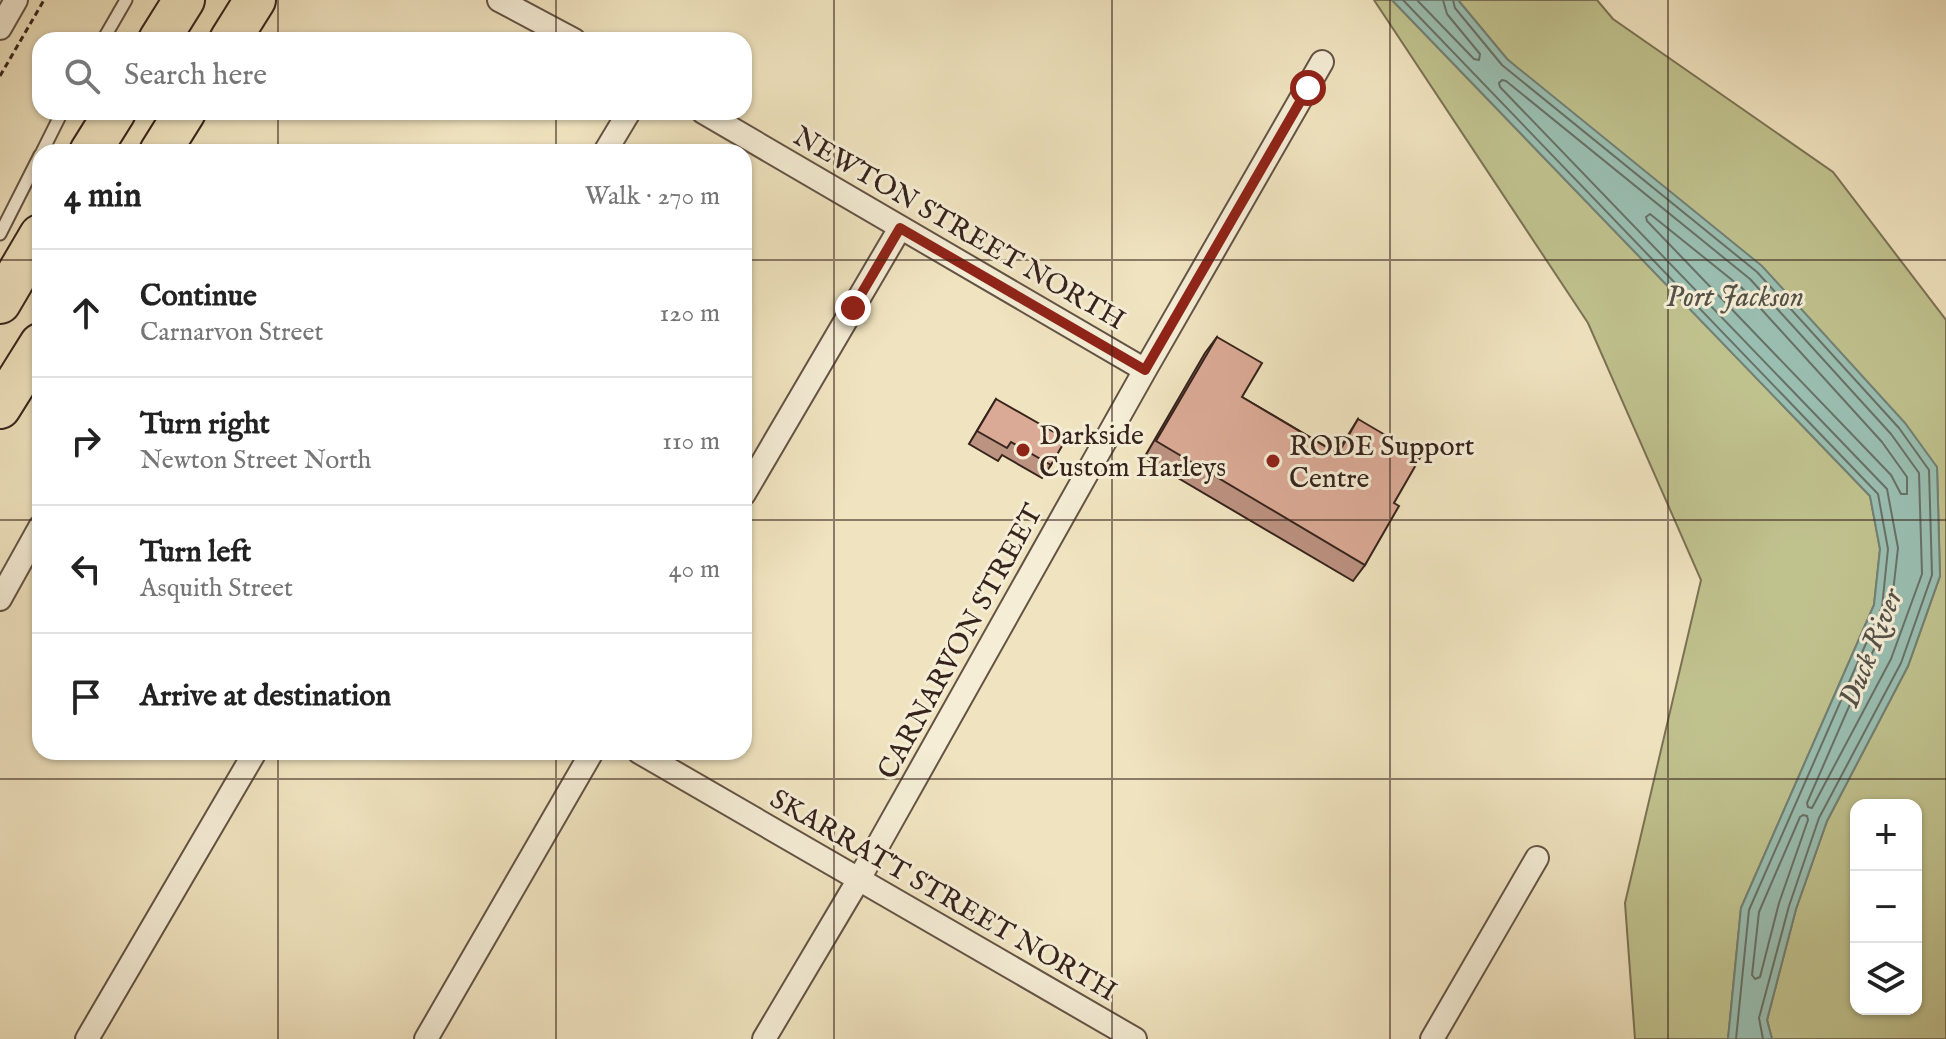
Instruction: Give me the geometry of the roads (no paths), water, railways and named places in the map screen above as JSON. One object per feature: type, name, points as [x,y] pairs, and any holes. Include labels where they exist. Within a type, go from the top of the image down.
[{"type":"highway","points":[[164,32],[184,0]]},
{"type":"highway","points":[[235,32],[255,0]]},
{"type":"highway","points":[[95,144],[110,120]]},
{"type":"highway","points":[[165,144],[180,120]]},
{"type":"highway","points":[[0,303],[32,249]]},
{"type":"highway","points":[[0,408],[32,357]]},
{"type":"street","points":[[0,28],[16,0]]},
{"type":"street","points":[[499,0],[559,32]]},
{"type":"street","name":"CARNARVON STREET","points":[[764,1039],[859,879],[1322,62]]},
{"type":"street","points":[[610,144],[624,120]]},
{"type":"street","name":"NEWTON STREET NORTH","points":[[717,120],[1145,370]]},
{"type":"street","points":[[752,480],[900,228]]},
{"type":"street","points":[[0,599],[32,541]]},
{"type":"street","points":[[87,1039],[250,760]]},
{"type":"street","points":[[426,1039],[587,760]]},
{"type":"street","name":"SKARRATT STREET NORTH","points":[[653,760],[859,879],[1103,1031],[1135,1039]]},
{"type":"street","points":[[1432,1039],[1537,858]]},
{"type":"lane","points":[[108,32],[126,0]]},
{"type":"lane","points":[[46,144],[58,120]]},
{"type":"lane","points":[[0,234],[32,172]]},
{"type":"water","name":"Port Jackson","points":[[1392,0],[1458,0],[1507,59],[1762,266],[1905,423],[1937,467],[1940,576],[1908,666],[1827,821],[1796,909],[1767,1020],[1772,1039],[1728,1039],[1741,908],[1874,605],[1880,549],[1870,496]]},
{"type":"place","name":"Darkside Custom Harleys","points":[[1023,450]]},
{"type":"place","name":"RODE Support Centre","points":[[1273,461]]},
{"type":"water label","name":"Duck River","points":[[1870,648]]}]
